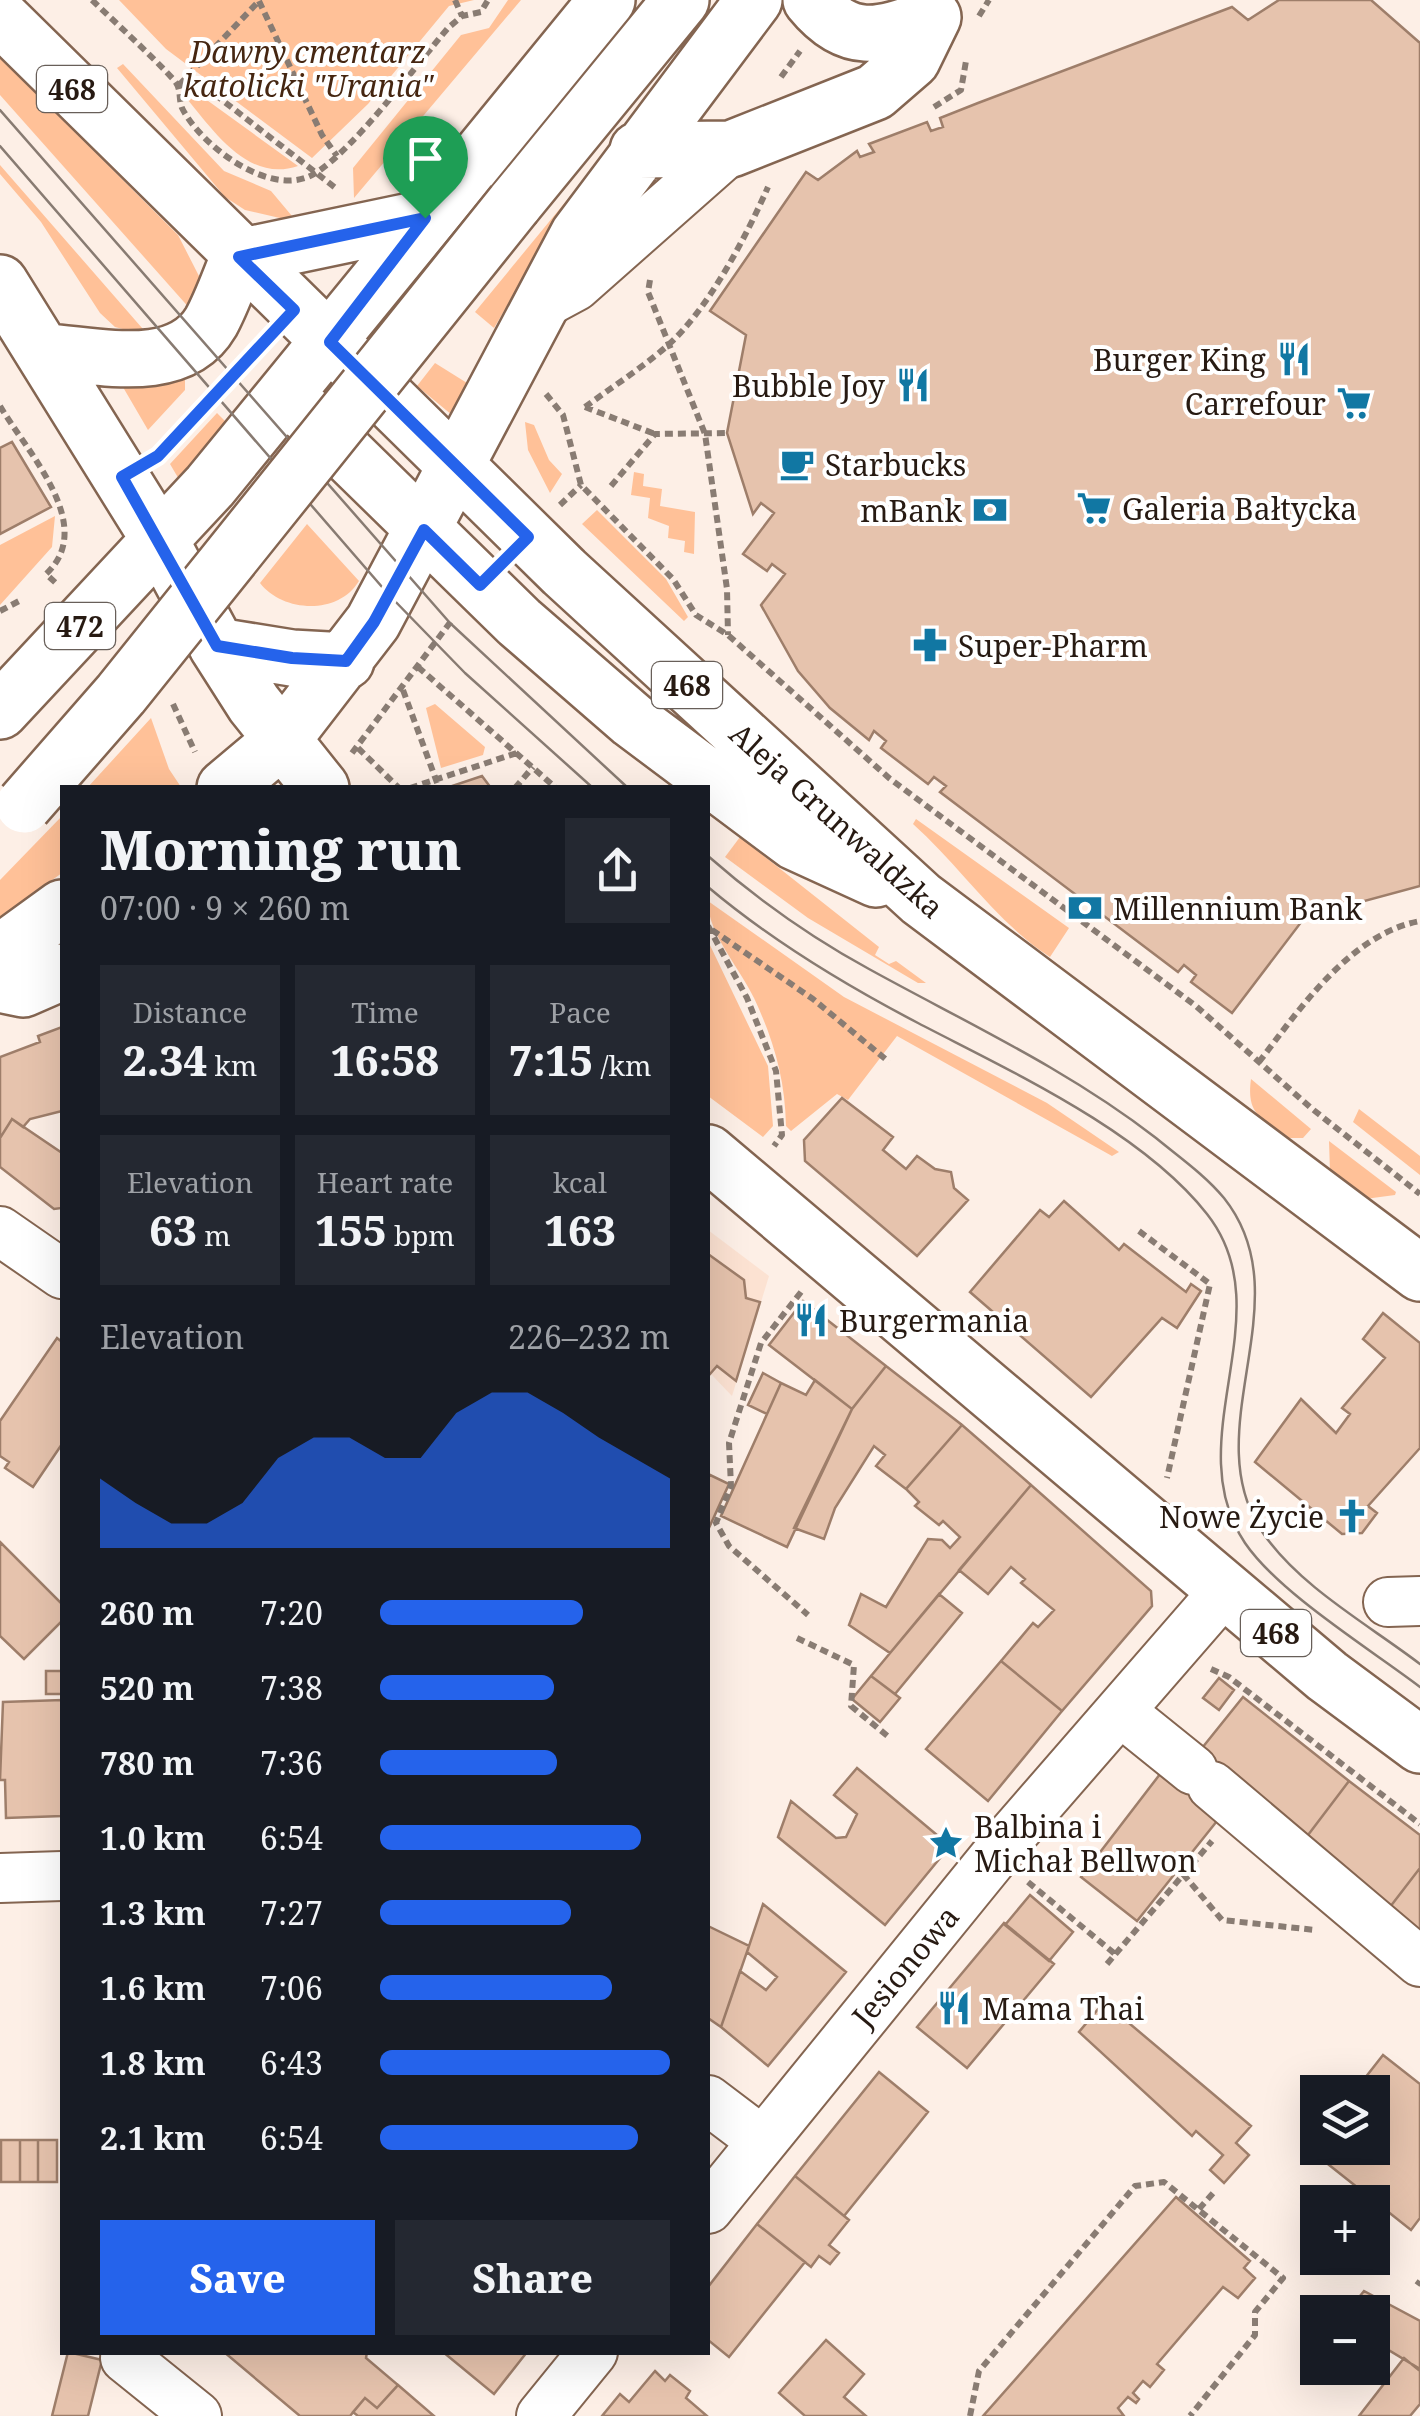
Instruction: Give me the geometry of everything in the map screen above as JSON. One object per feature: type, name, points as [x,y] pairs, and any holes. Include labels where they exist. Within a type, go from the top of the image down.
[{"type":"main road","points":[[161,542],[265,380],[330,342],[425,218],[607,0]]},
{"type":"main road","points":[[12,818],[134,678],[680,0]]},
{"type":"main road","points":[[229,785],[282,740],[374,622],[578,235],[754,0]]},
{"type":"main road","points":[[811,0],[826,18],[850,33],[896,30],[938,8]]},
{"type":"main road","points":[[638,150],[753,160],[875,92],[912,60],[938,8]]},
{"type":"main road","name":"Aleja Grunwaldzka","points":[[0,17],[239,257],[528,537],[921,899],[1420,1273]]},
{"type":"main road","points":[[45,352],[151,359],[179,352],[210,323],[239,257],[425,218]]},
{"type":"main road","points":[[0,283],[161,542],[217,646],[282,740],[319,785]]},
{"type":"main road","points":[[265,380],[480,585],[632,720],[795,842],[921,899]]},
{"type":"main road","name":"472","points":[[0,710],[161,542]]},
{"type":"main road","points":[[217,646],[292,658],[346,661]]},
{"type":"main road","points":[[0,953],[60,909]]},
{"type":"main road","points":[[0,984],[23,989],[60,973]]},
{"type":"main road","name":"468","points":[[733,1146],[1226,1590],[1328,1676],[1420,1745]]},
{"type":"street","points":[[537,307],[576,286],[753,160]]},
{"type":"street","points":[[0,1232],[60,1273]]},
{"type":"street","name":"Jesionowa","points":[[710,2206],[1012,1835],[1226,1590]]},
{"type":"street","points":[[1121,1712],[1420,1962]]},
{"type":"street","points":[[0,1878],[60,1876]]},
{"type":"street","points":[[710,2102],[761,2140]]},
{"type":"street","points":[[541,2416],[590,2355]]},
{"type":"street","points":[[124,2358],[197,2416]]},
{"type":"path","points":[[92,0],[179,84],[182,108],[235,163],[254,174],[280,179],[302,178],[318,172],[337,156],[462,16],[481,12],[488,0]]},
{"type":"path","points":[[455,0],[462,16]]},
{"type":"path","points":[[179,84],[259,1],[322,135],[337,156]]},
{"type":"path","points":[[179,84],[204,86],[318,172]]},
{"type":"path","points":[[727,433],[656,434],[585,407],[669,344],[698,310],[752,223],[753,160]]},
{"type":"path","points":[[669,344],[705,434],[727,590],[728,636]]},
{"type":"path","points":[[61,508],[158,456],[265,380]]},
{"type":"path","points":[[0,406],[61,508],[67,528],[60,562],[46,574]]},
{"type":"path","points":[[554,407],[564,416],[581,485],[673,579],[696,615],[728,636],[889,778],[1126,952],[1420,1194]]},
{"type":"path","points":[[611,486],[656,434]]},
{"type":"path","points":[[528,537],[581,485]]},
{"type":"path","points":[[321,785],[358,748],[480,585]]},
{"type":"path","points":[[0,611],[22,600]]},
{"type":"path","points":[[418,667],[553,785]]},
{"type":"path","points":[[402,690],[437,785]]},
{"type":"path","points":[[358,748],[396,785]]},
{"type":"path","points":[[418,785],[517,753]]},
{"type":"path","points":[[519,785],[534,767]]},
{"type":"path","points":[[1259,1062],[1325,977],[1394,930],[1420,921]]},
{"type":"path","points":[[710,927],[813,999],[889,1062]]},
{"type":"path","points":[[710,930],[747,998],[776,1071],[782,1136],[771,1149],[733,1146]]},
{"type":"path","points":[[1139,1231],[1210,1284],[1167,1478]]},
{"type":"path","points":[[801,1292],[761,1343],[729,1444],[730,1486],[716,1523],[729,1546],[808,1615]]},
{"type":"path","points":[[797,1638],[854,1665],[852,1706],[890,1738]]},
{"type":"path","points":[[1205,1666],[1229,1677],[1420,1824]]},
{"type":"path","points":[[1107,1964],[1183,1874],[1215,1789]]},
{"type":"path","points":[[1183,1874],[1222,1920],[1379,1931]]},
{"type":"path","points":[[1058,1905],[1115,1954]]},
{"type":"path","points":[[970,2416],[980,2370],[1136,2186],[1164,2182],[1283,2278],[1255,2312],[1255,2335],[1190,2416]]},
{"type":"path","points":[[1200,2209],[1215,2191]]},
{"type":"shaded area","points":[[710,1232],[769,1276],[732,1396],[710,1373]]},
{"type":"green space","name":"Dawny cmentarz katolicki \"Urania\"","points":[[119,0],[474,0],[449,6],[368,104],[312,158],[166,49]]},
{"type":"green space","points":[[508,0],[521,0],[354,198],[353,168],[461,35],[489,28]]},
{"type":"green space","points":[[0,58],[178,235],[200,278],[199,297],[192,311],[0,95]]},
{"type":"green space","points":[[123,64],[224,171],[271,191],[297,222],[245,210],[225,197],[117,68]]},
{"type":"green space","points":[[193,90],[298,166],[263,167],[234,151],[187,99]]},
{"type":"green space","points":[[0,165],[149,336],[115,327],[100,313],[41,222],[0,174]]},
{"type":"green space","points":[[576,189],[494,328],[475,312]]},
{"type":"green space","points":[[435,363],[467,383],[452,415],[417,386]]},
{"type":"green space","points":[[185,372],[185,390],[148,430],[120,382]]},
{"type":"green space","points":[[217,413],[229,425],[180,481],[170,464]]},
{"type":"green space","points":[[525,422],[534,425],[549,460],[562,474],[550,493],[528,450]]},
{"type":"green space","points":[[634,472],[644,474],[643,486],[662,489],[660,506],[695,512],[694,554],[684,552],[685,541],[668,538],[669,526],[648,518],[650,498],[631,495]]},
{"type":"green space","points":[[597,510],[666,579],[688,617],[684,621],[582,524]]},
{"type":"green space","points":[[55,516],[52,547],[0,605],[0,545]]},
{"type":"green space","points":[[307,524],[359,581],[350,592],[324,605],[282,600],[260,583]]},
{"type":"green space","points":[[435,704],[485,747],[483,755],[441,768],[426,708]]},
{"type":"green space","points":[[151,718],[169,769],[180,785],[90,785]]},
{"type":"green space","points":[[60,818],[60,874],[0,917],[0,880]]},
{"type":"green space","points":[[916,819],[1069,928],[1050,957],[996,911],[913,824]]},
{"type":"green space","points":[[740,837],[879,947],[875,955],[889,964],[896,961],[926,983],[918,983],[808,918],[725,857]]},
{"type":"green space","points":[[710,902],[844,997],[1047,1103],[1119,1152],[1112,1156],[897,1036],[848,1100],[837,1094],[791,1131],[786,1126],[781,1076],[767,1030],[748,986],[713,925]]},
{"type":"green space","points":[[710,945],[768,1066],[773,1126],[763,1137],[710,1097]]},
{"type":"green space","points":[[1251,1079],[1311,1129],[1303,1138],[1287,1138],[1263,1120],[1251,1101]]},
{"type":"green space","points":[[1359,1109],[1420,1156],[1420,1175],[1353,1122]]},
{"type":"green space","points":[[1329,1141],[1395,1195],[1365,1199],[1330,1172]]},
{"type":"building","name":"Galeria Bałtycka","points":[[1279,0],[1371,0],[1420,43],[1420,886],[1305,917],[1232,1013],[1191,982],[1196,975],[1184,965],[1178,972],[940,792],[946,786],[934,777],[928,784],[881,748],[886,741],[874,731],[869,740],[830,708],[798,671],[761,605],[785,574],[772,564],[767,571],[743,554],[774,513],[761,503],[753,514],[727,433],[746,335],[710,311],[806,172],[818,180],[857,151],[860,157],[874,152],[869,144],[927,122],[931,131],[943,127],[940,118],[1232,7],[1248,20]]},
{"type":"building","points":[[12,442],[51,507],[0,534],[0,448]]},
{"type":"building","points":[[482,776],[489,785],[455,785]]},
{"type":"building","points":[[60,1028],[60,1112],[30,1119],[23,1127],[12,1119],[0,1138],[0,1057],[40,1042],[38,1036]]},
{"type":"building","points":[[842,1098],[893,1137],[883,1150],[906,1169],[917,1156],[935,1169],[951,1172],[954,1188],[968,1200],[917,1256],[805,1161],[804,1140]]},
{"type":"building","points":[[12,1119],[60,1152],[60,1208],[54,1209],[0,1167],[0,1138]]},
{"type":"building","points":[[1064,1201],[1119,1250],[1124,1244],[1186,1292],[1191,1284],[1201,1291],[1177,1328],[1162,1318],[1091,1397],[970,1292],[1040,1210],[1049,1217]]},
{"type":"building","points":[[710,1255],[744,1280],[746,1298],[760,1302],[736,1381],[717,1366],[710,1374]]},
{"type":"building","points":[[803,1301],[886,1366],[852,1409],[769,1345]]},
{"type":"building","points":[[1383,1313],[1420,1343],[1420,1448],[1368,1506],[1377,1513],[1362,1533],[1342,1534],[1255,1462],[1301,1399],[1336,1433],[1350,1414],[1342,1408],[1385,1358],[1363,1339]]},
{"type":"building","points":[[57,1338],[60,1447],[33,1487],[5,1468],[9,1462],[0,1456],[0,1421]]},
{"type":"building","points":[[886,1366],[962,1425],[906,1489],[876,1466],[885,1455],[874,1446],[835,1508],[824,1539],[794,1528],[852,1409]]},
{"type":"building","points":[[763,1373],[781,1383],[767,1414],[748,1405]]},
{"type":"building","points":[[815,1380],[852,1409],[787,1547],[721,1516],[781,1383],[806,1395]]},
{"type":"building","points":[[962,1425],[1031,1485],[890,1653],[849,1625],[861,1594],[886,1607],[928,1539],[942,1540],[950,1548],[960,1537],[943,1521],[939,1525],[915,1506],[919,1502],[906,1489]]},
{"type":"building","points":[[710,1475],[729,1484],[710,1526]]},
{"type":"building","points":[[1031,1485],[1151,1591],[1152,1606],[1062,1711],[1001,1661],[1033,1623],[1038,1627],[1054,1610],[1021,1583],[1025,1579],[1011,1567],[988,1594],[959,1570]]},
{"type":"building","points":[[0,1542],[60,1602],[60,1623],[24,1659],[0,1636]]},
{"type":"building","points":[[939,1594],[962,1613],[895,1694],[871,1676]]},
{"type":"building","points":[[1001,1661],[1062,1711],[988,1801],[926,1749]]},
{"type":"building","points":[[46,1671],[60,1671],[60,1694],[46,1694]]},
{"type":"building","points":[[871,1676],[900,1698],[880,1722],[852,1699]]},
{"type":"building","points":[[1219,1678],[1234,1690],[1219,1710],[1203,1698]]},
{"type":"building","points":[[1243,1697],[1349,1781],[1305,1839],[1198,1753]]},
{"type":"building","points":[[60,1700],[60,1816],[6,1818],[5,1780],[0,1780],[3,1702]]},
{"type":"building","points":[[1167,1765],[1225,1811],[1137,1921],[1081,1877]]},
{"type":"building","points":[[857,1768],[950,1846],[885,1925],[778,1837],[791,1801],[836,1838],[846,1837],[857,1814],[834,1795]]},
{"type":"building","points":[[1349,1781],[1420,1835],[1420,1868],[1390,1907],[1305,1839]]},
{"type":"building","points":[[1420,1868],[1420,1930],[1390,1907]]},
{"type":"building","points":[[1030,1895],[1073,1932],[1049,1961],[1005,1925]]},
{"type":"building","points":[[763,1904],[846,1972],[768,2066],[721,2027],[740,1971],[766,1990],[777,1977],[747,1952]]},
{"type":"building","points":[[1004,1923],[1054,1964],[967,2068],[917,2027]]},
{"type":"building","points":[[710,1927],[749,1946],[721,2027],[710,2019]]},
{"type":"building","points":[[1104,2002],[1251,2126],[1236,2143],[1249,2155],[1224,2183],[1210,2170],[1223,2155],[1196,2131],[1192,2136],[1079,2032]]},
{"type":"building","points":[[1383,2055],[1420,2084],[1420,2218],[1411,2230],[1390,2213],[1390,2185],[1354,2185],[1329,2165],[1390,2165],[1390,2075],[1367,2075]]},
{"type":"building","points":[[879,2072],[928,2112],[844,2216],[795,2176]]},
{"type":"building","points":[[1,2140],[20,2140],[20,2182],[1,2182]]},
{"type":"building","points":[[20,2140],[38,2140],[38,2182],[20,2182]]},
{"type":"building","points":[[38,2140],[57,2140],[57,2182],[38,2182]]},
{"type":"building","points":[[795,2176],[849,2220],[829,2245],[839,2253],[830,2264],[819,2256],[811,2267],[757,2224]]},
{"type":"building","points":[[1176,2197],[1250,2261],[1244,2268],[1255,2278],[1238,2298],[1223,2287],[1157,2364],[1164,2370],[1150,2387],[1143,2381],[1133,2393],[1139,2399],[1136,2403],[1128,2397],[1118,2408],[1124,2416],[983,2416]]},
{"type":"building","points":[[757,2224],[805,2262],[729,2357],[710,2342],[710,2284]]},
{"type":"building","points":[[1390,2305],[1420,2321],[1420,2369],[1390,2351]]},
{"type":"building","points":[[826,2340],[864,2374],[844,2397],[866,2416],[805,2416],[779,2393]]},
{"type":"building","points":[[67,2355],[102,2360],[88,2416],[52,2416]]},
{"type":"building","points":[[228,2355],[366,2355],[398,2385],[377,2408],[365,2398],[350,2416],[300,2416]]},
{"type":"building","points":[[447,2355],[525,2355],[494,2394]]},
{"type":"building","points":[[1404,2358],[1420,2371],[1420,2404],[1410,2416],[1359,2416],[1383,2385],[1390,2385],[1390,2376]]},
{"type":"building","points":[[655,2371],[665,2381],[670,2375],[690,2391],[686,2398],[707,2416],[602,2416],[620,2394],[629,2402]]},
{"type":"building","points":[[398,2385],[434,2416],[358,2416],[353,2412],[365,2398],[377,2408]]},
{"type":"tram line","points":[[0,110],[450,623],[625,785]]},
{"type":"tram line","points":[[0,146],[389,595],[465,673],[590,785]]},
{"type":"tram line","points":[[710,858],[765,902],[827,944],[1016,1048],[1122,1113],[1200,1174],[1224,1198],[1246,1237],[1254,1279],[1239,1452],[1245,1493],[1263,1533],[1296,1571],[1420,1664]]},
{"type":"tram line","points":[[710,889],[757,926],[835,977],[1073,1105],[1147,1156],[1207,1214],[1228,1252],[1236,1293],[1221,1462],[1227,1503],[1245,1543],[1260,1562],[1326,1620],[1420,1687]]},
{"type":"place","name":"Burger King","points":[[1294,359]]},
{"type":"place","name":"Bubble Joy","points":[[913,385]]},
{"type":"place","name":"Carrefour","points":[[1354,403]]},
{"type":"place","name":"Starbucks","points":[[797,464]]},
{"type":"place","name":"Galeria Bałtycka","points":[[1094,508]]},
{"type":"place","name":"mBank","points":[[990,510]]},
{"type":"place","name":"Super-Pharm","points":[[930,645]]},
{"type":"place","name":"Millennium Bank","points":[[1085,908]]},
{"type":"place","name":"Burgermania","points":[[811,1320]]},
{"type":"place","name":"Nowe Życie","points":[[1352,1516]]},
{"type":"place","name":"Balbina i Michał Bellwon","points":[[946,1843]]},
{"type":"place","name":"Mama Thai","points":[[954,2008]]},
{"type":"route","points":[[425,218],[330,342],[528,537],[480,585],[424,530],[374,622],[346,661],[292,658],[217,646],[122,477],[158,456],[294,310],[239,257],[425,218]]}]
